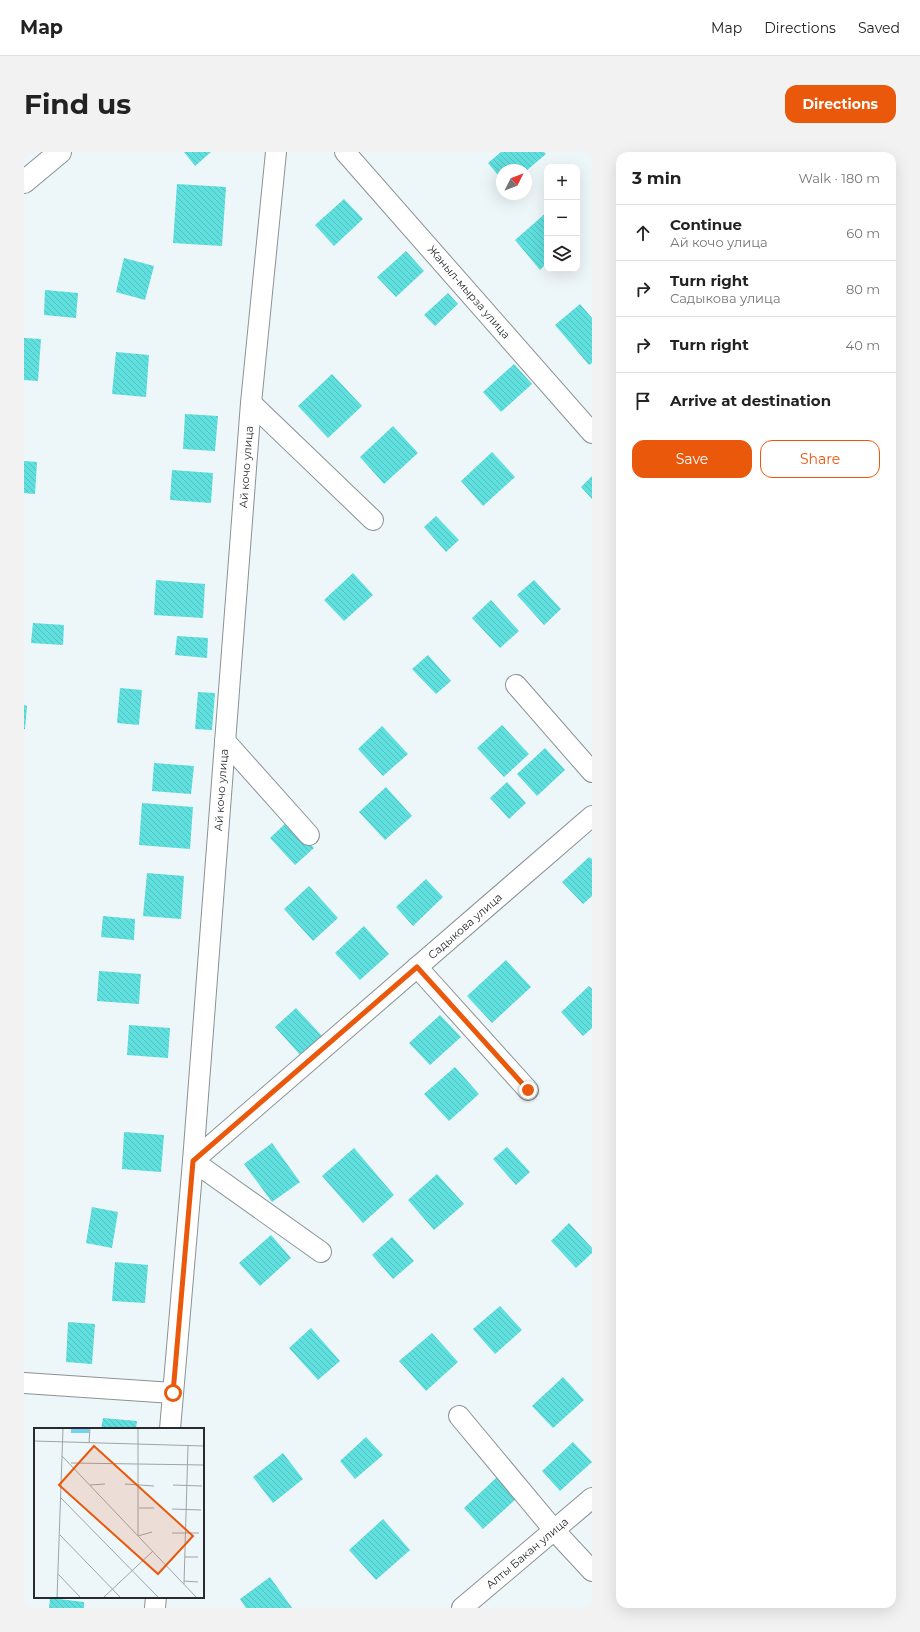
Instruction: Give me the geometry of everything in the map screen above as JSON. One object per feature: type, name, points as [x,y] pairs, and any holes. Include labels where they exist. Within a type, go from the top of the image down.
[{"type":"street","points":[[24,182],[60,152]]},
{"type":"street","name":"Ай кочо улица","points":[[170,1428],[193,1161],[250,403],[276,152]]},
{"type":"street","name":"Жаныл-мырза улица","points":[[345,152],[592,433]]},
{"type":"street","points":[[250,403],[373,520]]},
{"type":"street","points":[[516,685],[592,772]]},
{"type":"street","points":[[225,742],[309,835]]},
{"type":"street","name":"Садыкова улица","points":[[193,1161],[592,816]]},
{"type":"street","points":[[417,967],[528,1090]]},
{"type":"street","points":[[193,1161],[321,1252]]},
{"type":"street","points":[[24,1383],[173,1393]]},
{"type":"street","points":[[459,1416],[554,1530],[592,1571]]},
{"type":"street","name":"Алты Бакан улица","points":[[462,1608],[592,1498]]},
{"type":"street","points":[[155,1608],[156,1598]]},
{"type":"building","points":[[184,152],[211,152],[195,166]]},
{"type":"building","points":[[501,152],[544,152],[546,154],[532,166],[532,164],[496,164],[496,173],[488,163]]},
{"type":"building","points":[[177,184],[226,187],[222,246],[173,243]]},
{"type":"building","points":[[344,199],[363,219],[334,246],[315,225]]},
{"type":"building","points":[[544,215],[544,266],[540,270],[515,240]]},
{"type":"building","points":[[406,251],[424,271],[396,297],[377,277]]},
{"type":"building","points":[[124,258],[154,266],[145,300],[116,292]]},
{"type":"building","points":[[45,290],[78,293],[76,318],[44,315]]},
{"type":"building","points":[[448,293],[458,304],[435,326],[424,315]]},
{"type":"building","points":[[580,304],[592,318],[592,363],[589,365],[555,325]]},
{"type":"building","points":[[24,338],[41,339],[38,381],[24,380]]},
{"type":"building","points":[[116,352],[149,355],[146,397],[112,394]]},
{"type":"building","points":[[514,364],[532,384],[501,412],[483,392]]},
{"type":"building","points":[[332,374],[362,406],[328,438],[298,406]]},
{"type":"building","points":[[185,414],[218,416],[215,451],[183,449]]},
{"type":"building","points":[[393,426],[418,453],[384,484],[360,457]]},
{"type":"building","points":[[492,452],[515,477],[483,506],[461,481]]},
{"type":"building","points":[[24,461],[37,462],[35,494],[24,493]]},
{"type":"building","points":[[172,470],[213,473],[211,503],[170,500]]},
{"type":"building","points":[[592,476],[592,499],[581,487]]},
{"type":"building","points":[[436,516],[459,540],[446,552],[424,527]]},
{"type":"building","points":[[353,573],[373,595],[344,621],[324,600]]},
{"type":"building","points":[[156,580],[205,584],[203,618],[154,615]]},
{"type":"building","points":[[534,580],[561,609],[544,625],[517,595]]},
{"type":"building","points":[[491,600],[519,631],[500,648],[472,618]]},
{"type":"building","points":[[33,623],[64,625],[63,645],[31,643]]},
{"type":"building","points":[[177,636],[208,638],[207,658],[175,655]]},
{"type":"building","points":[[428,655],[451,681],[436,694],[412,669]]},
{"type":"building","points":[[120,688],[142,690],[139,725],[117,723]]},
{"type":"building","points":[[198,692],[215,693],[212,730],[195,729]]},
{"type":"building","points":[[24,705],[27,706],[25,729],[24,729]]},
{"type":"building","points":[[502,725],[529,754],[504,777],[477,748]]},
{"type":"building","points":[[382,726],[408,754],[383,776],[358,749]]},
{"type":"building","points":[[545,748],[565,770],[537,796],[517,774]]},
{"type":"building","points":[[154,763],[194,766],[191,794],[152,791]]},
{"type":"building","points":[[507,782],[526,803],[509,819],[490,798]]},
{"type":"building","points":[[386,787],[412,816],[385,840],[359,812]]},
{"type":"building","points":[[142,803],[193,807],[190,849],[139,845]]},
{"type":"building","points":[[288,821],[314,848],[295,865],[270,838]]},
{"type":"building","points":[[589,857],[592,859],[592,896],[583,904],[562,882]]},
{"type":"building","points":[[147,873],[184,876],[181,919],[143,916]]},
{"type":"building","points":[[426,879],[443,897],[413,926],[396,907]]},
{"type":"building","points":[[309,886],[338,918],[313,941],[284,909]]},
{"type":"building","points":[[103,916],[135,919],[134,940],[101,937]]},
{"type":"building","points":[[364,926],[389,954],[360,980],[335,953]]},
{"type":"building","points":[[506,960],[531,987],[492,1023],[467,996]]},
{"type":"building","points":[[99,971],[141,974],[139,1004],[97,1001]]},
{"type":"building","points":[[589,986],[592,989],[592,1028],[583,1036],[561,1012]]},
{"type":"building","points":[[296,1008],[323,1037],[302,1057],[275,1027]]},
{"type":"building","points":[[440,1015],[461,1037],[430,1065],[409,1043]]},
{"type":"building","points":[[129,1025],[170,1028],[168,1058],[127,1055]]},
{"type":"building","points":[[455,1067],[479,1094],[449,1121],[424,1094]]},
{"type":"building","points":[[124,1132],[164,1135],[161,1172],[122,1169]]},
{"type":"building","points":[[272,1143],[300,1182],[272,1202],[244,1164]]},
{"type":"building","points":[[507,1147],[530,1172],[516,1185],[493,1159]]},
{"type":"building","points":[[354,1148],[394,1195],[363,1223],[322,1176]]},
{"type":"building","points":[[437,1174],[464,1204],[434,1230],[408,1200]]},
{"type":"building","points":[[92,1207],[118,1212],[112,1248],[86,1243]]},
{"type":"building","points":[[569,1223],[592,1248],[592,1253],[576,1268],[551,1241]]},
{"type":"building","points":[[271,1235],[291,1258],[260,1286],[239,1263]]},
{"type":"building","points":[[392,1237],[414,1261],[393,1279],[372,1255]]},
{"type":"building","points":[[115,1262],[148,1265],[145,1303],[112,1301]]},
{"type":"building","points":[[500,1306],[522,1330],[495,1354],[473,1329]]},
{"type":"building","points":[[68,1322],[95,1324],[92,1364],[66,1362]]},
{"type":"building","points":[[311,1328],[340,1361],[318,1380],[289,1348]]},
{"type":"building","points":[[432,1333],[458,1362],[426,1391],[399,1361]]},
{"type":"building","points":[[563,1377],[584,1400],[553,1428],[532,1406]]},
{"type":"building","points":[[103,1418],[137,1421],[136,1428],[101,1428]]},
{"type":"building","points":[[366,1437],[383,1455],[355,1479],[340,1461]]},
{"type":"building","points":[[573,1442],[592,1462],[560,1491],[542,1471]]},
{"type":"building","points":[[283,1453],[303,1479],[273,1503],[253,1477]]},
{"type":"building","points":[[497,1477],[516,1499],[483,1529],[464,1508]]},
{"type":"building","points":[[383,1519],[410,1550],[376,1580],[349,1550]]},
{"type":"building","points":[[270,1577],[292,1608],[246,1608],[240,1599]]},
{"type":"building","points":[[50,1598],[84,1602],[84,1608],[49,1608]]},
{"type":"route","points":[[173,1393],[193,1161],[417,967],[528,1090]]}]
